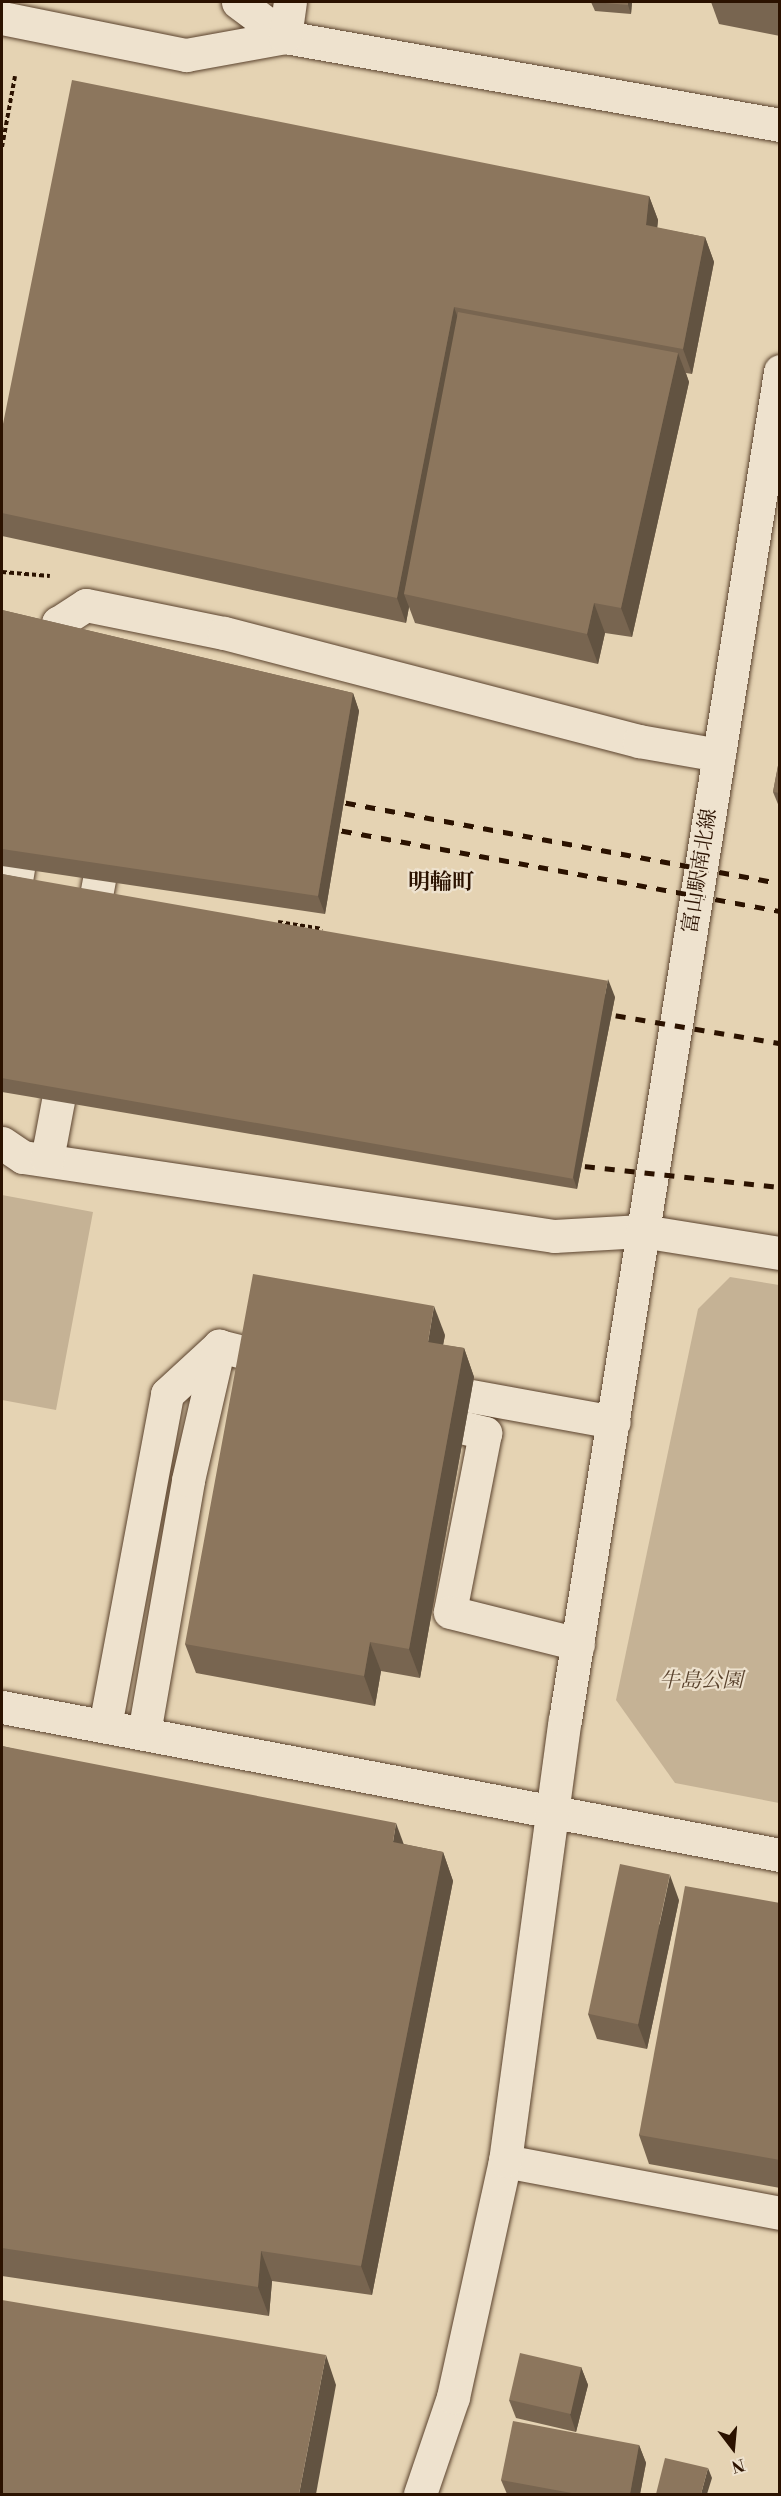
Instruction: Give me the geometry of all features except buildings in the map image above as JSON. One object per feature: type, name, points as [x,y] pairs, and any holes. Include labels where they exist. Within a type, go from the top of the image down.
[{"type":"street","points":[[238,2],[285,37]]},
{"type":"street","points":[[285,37],[290,2]]},
{"type":"street","points":[[2,18],[186,55],[285,37],[780,125]]},
{"type":"street","name":"富山駅南北線","points":[[420,2494],[453,2397],[505,2161],[578,1644],[779,379]]},
{"type":"street","points":[[45,704],[58,623],[86,604],[149,616],[639,741],[719,755]]},
{"type":"street","points":[[142,651],[149,616]]},
{"type":"street","points":[[2,964],[29,797]]},
{"type":"street","points":[[84,963],[114,801]]},
{"type":"street","points":[[47,1159],[73,1021]]},
{"type":"street","points":[[2,1143],[22,1157],[554,1236],[642,1231],[780,1253]]},
{"type":"street","points":[[219,1346],[254,1355]]},
{"type":"street","points":[[105,1726],[166,1394],[219,1346]]},
{"type":"street","points":[[144,1733],[188,1480],[219,1346]]},
{"type":"street","points":[[578,1644],[450,1612],[485,1433],[468,1412],[614,1422]]},
{"type":"street","points":[[2,1707],[553,1809],[780,1855]]},
{"type":"street","points":[[505,2161],[780,2214]]},
{"type":"path","points":[[2,147],[15,76]]},
{"type":"path","points":[[2,572],[50,576]]},
{"type":"path","points":[[274,921],[322,929]]},
{"type":"green space","points":[[2,1195],[93,1212],[56,1410],[2,1400]]},
{"type":"green space","name":"牛島公園","points":[[730,1277],[779,1285],[779,1803],[675,1783],[616,1700],[698,1309]]},
{"type":"railway","points":[[326,799],[780,883]]},
{"type":"railway","points":[[322,827],[780,911]]},
{"type":"railway","points":[[596,1012],[780,1043]]},
{"type":"railway","points":[[565,1164],[780,1187]]},
{"type":"district","name":"明輪町","points":[[441,883]]}]
